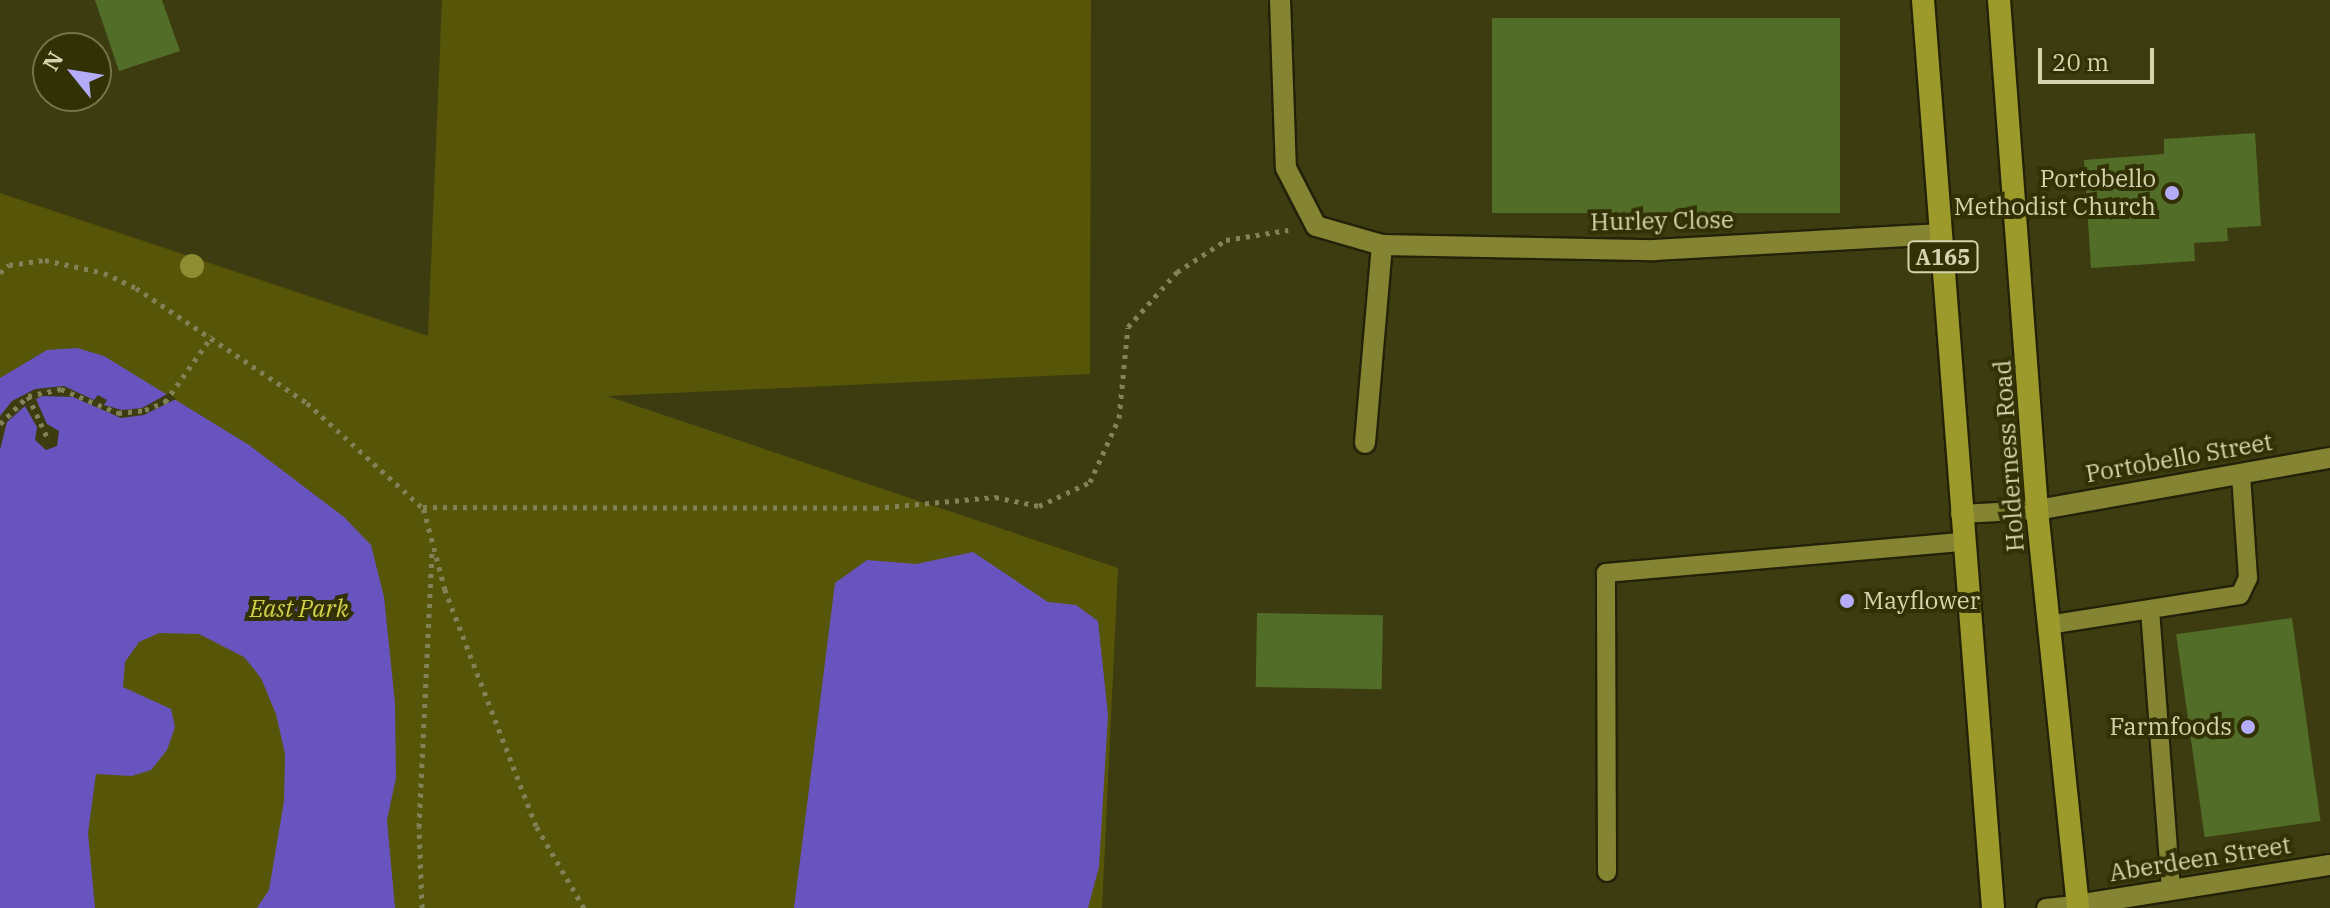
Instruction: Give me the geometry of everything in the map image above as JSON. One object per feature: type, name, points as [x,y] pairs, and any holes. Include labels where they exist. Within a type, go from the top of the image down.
[{"type":"highway","name":"A165","points":[[1923,0],[1960,514],[1993,908]]},
{"type":"highway","name":"Holderness Road","points":[[1999,0],[2037,510],[2078,906]]},
{"type":"street","points":[[1280,0],[1286,168],[1316,226]]},
{"type":"street","name":"Hurley Close","points":[[1316,226],[1382,245],[1654,250],[1942,234]]},
{"type":"street","points":[[1365,443],[1382,245]]},
{"type":"street","name":"Portobello Street","points":[[2037,510],[2330,458]]},
{"type":"street","name":"Aberdeen Street","points":[[2078,906],[2330,865]]},
{"type":"lane","points":[[2048,625],[2240,595],[2247,589],[2241,474]]},
{"type":"lane","points":[[1960,514],[2037,510]]},
{"type":"lane","points":[[1607,872],[1606,573],[1963,542]]},
{"type":"lane","points":[[2150,610],[2171,889]]},
{"type":"lane","points":[[2046,908],[2078,906]]},
{"type":"path","points":[[423,507],[875,508],[995,497],[1039,506],[1090,482],[1119,418],[1128,327],[1177,272],[1226,240],[1316,226]]},
{"type":"path","points":[[0,273],[9,265],[45,260],[104,273],[212,336],[307,403],[423,507],[445,590],[536,826],[584,908]]},
{"type":"path","points":[[0,424],[28,396],[61,389],[118,413],[145,410],[165,402],[212,336]]},
{"type":"path","points":[[28,396],[48,439]]},
{"type":"path","points":[[422,908],[419,827],[433,599],[433,558],[423,507]]},
{"type":"green space","name":"East Park","points":[[442,0],[1091,0],[1090,374],[607,396],[1118,568],[1102,908],[0,908],[0,193],[428,336]]},
{"type":"shaded area","points":[[77,348],[104,356],[249,445],[344,517],[371,545],[384,597],[395,703],[396,778],[387,820],[395,908],[257,908],[269,890],[284,801],[285,754],[276,714],[261,678],[244,657],[199,634],[159,633],[139,642],[125,662],[123,687],[171,709],[175,727],[167,750],[151,770],[132,776],[96,774],[88,833],[95,908],[0,908],[0,378],[47,350]]},
{"type":"shaded area","points":[[973,552],[1048,602],[1076,605],[1098,621],[1108,715],[1099,867],[1088,908],[794,908],[835,583],[867,560],[916,564]]},
{"type":"pier","points":[[64,386],[94,400],[98,395],[107,400],[104,405],[122,410],[142,408],[169,393],[176,399],[144,415],[121,418],[73,397],[43,396],[36,399],[47,424],[59,431],[57,446],[46,450],[35,440],[37,427],[25,406],[7,422],[0,450],[0,416],[12,401],[35,389]]},
{"type":"building","points":[[95,0],[162,0],[180,51],[119,71],[112,50],[112,32],[106,32]]},
{"type":"building","points":[[1492,18],[1840,18],[1840,213],[1492,213]]},
{"type":"building","name":"Portobello Methodist Church","points":[[2255,133],[2261,226],[2227,228],[2228,241],[2194,243],[2195,261],[2091,268],[2084,160],[2164,154],[2164,139]]},
{"type":"building","points":[[1257,613],[1383,615],[1382,689],[1256,687]]},
{"type":"building","name":"Farmfoods","points":[[2292,618],[2321,821],[2205,837],[2176,634]]},
{"type":"place","name":"Portobello Methodist Church","points":[[2172,193]]},
{"type":"place","name":"Mayflower","points":[[1847,601]]},
{"type":"place","name":"Farmfoods","points":[[2248,727]]}]
